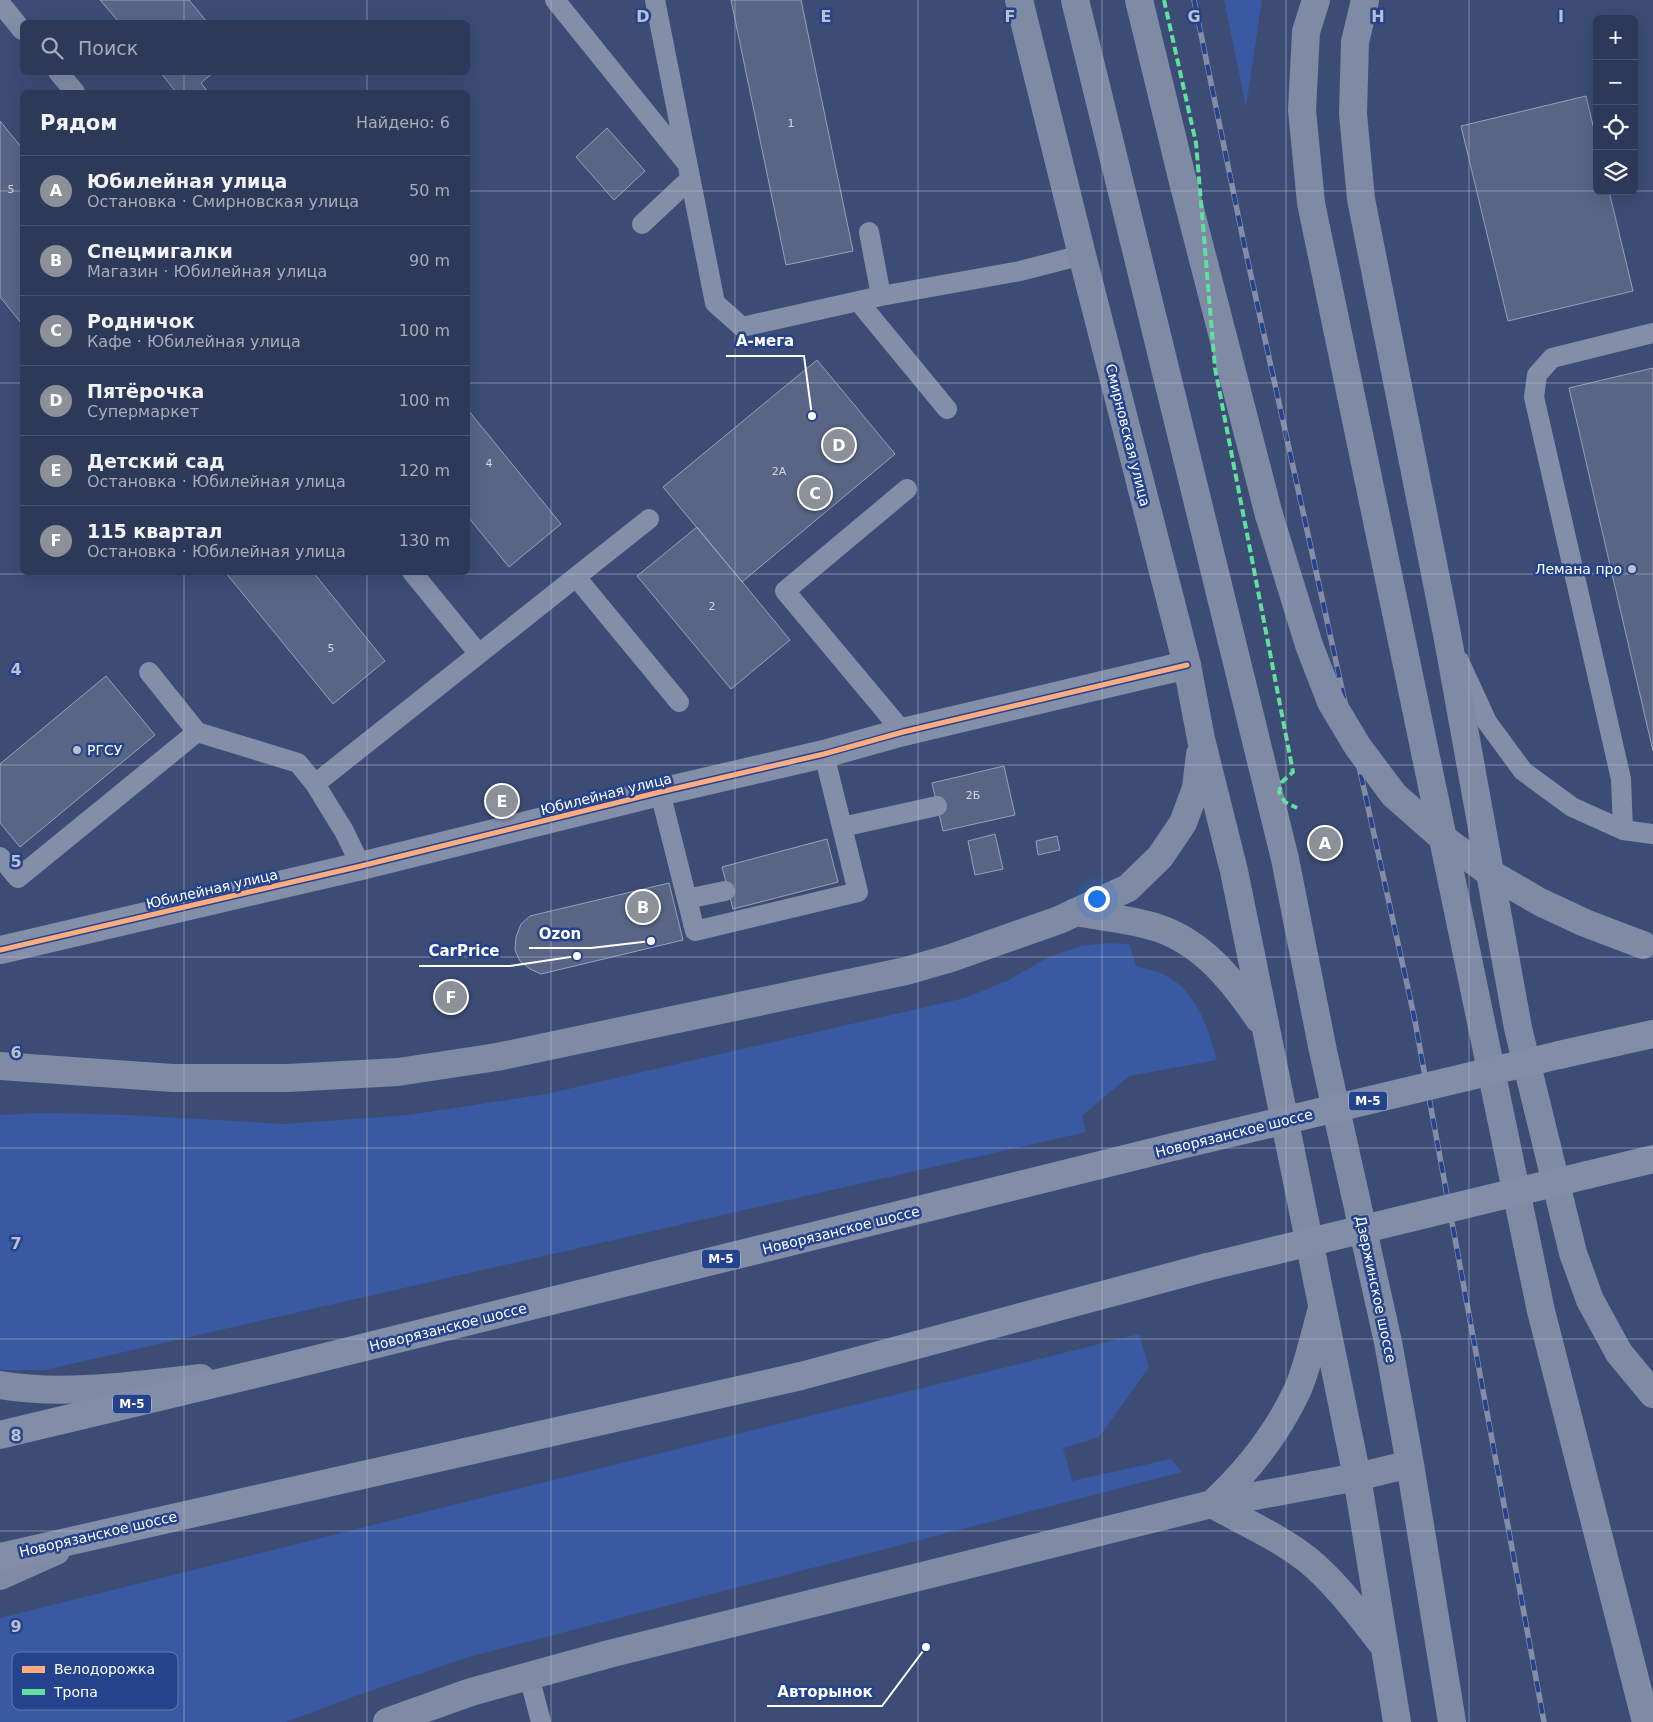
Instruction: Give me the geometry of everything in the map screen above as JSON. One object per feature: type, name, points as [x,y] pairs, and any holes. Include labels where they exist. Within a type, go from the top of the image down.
[{"type":"highway","name":"Новорязанское шоссе","points":[[0,1435],[264,1372],[1177,1146],[1653,1034]]},
{"type":"highway","name":"Новорязанское шоссе","points":[[0,1556],[801,1376],[1207,1267],[1653,1160]]},
{"type":"main road","name":"Смирновская улица","points":[[1020,0],[1082,255],[1187,665],[1202,738],[1234,871],[1264,1027]]},
{"type":"main road","name":"Дзержинское шоссе","points":[[1075,0],[1285,859],[1323,1051],[1384,1325],[1410,1464],[1452,1722]]},
{"type":"main road","points":[[1140,0],[1266,506],[1309,645],[1331,702],[1358,747],[1394,794],[1444,838],[1490,873],[1549,906],[1585,923],[1648,946]]},
{"type":"main road","points":[[1316,0],[1306,32],[1302,110],[1311,203],[1541,1311],[1646,1722]]},
{"type":"main road","points":[[1366,0],[1355,42],[1353,114],[1361,199],[1447,634],[1518,1028],[1573,1253],[1590,1300],[1619,1353],[1653,1394]]},
{"type":"main road","points":[[0,1066],[173,1078],[288,1078],[398,1072],[497,1056],[906,971],[951,958],[1059,920],[1128,888],[1160,857],[1183,823],[1196,788],[1202,738]]},
{"type":"main road","points":[[1075,912],[1136,922],[1159,928],[1184,939],[1208,957],[1236,985],[1264,1027],[1357,1477],[1397,1722]]},
{"type":"main road","points":[[0,1086],[58,1070]]},
{"type":"main road","points":[[1212,1504],[1237,1480],[1263,1448],[1286,1414],[1302,1378],[1322,1306]]},
{"type":"main road","name":"М-5","points":[[0,1385],[22,1389],[89,1389],[264,1372]]},
{"type":"main road","points":[[388,1722],[471,1692],[609,1654],[1212,1504],[1357,1477],[1410,1464]]},
{"type":"main road","points":[[1212,1504],[1279,1540],[1308,1560],[1344,1596],[1385,1647]]},
{"type":"main road","points":[[0,1576],[88,1536]]},
{"type":"street","name":"Юбилейная улица","points":[[0,950],[361,866],[660,792],[824,754],[903,732],[1187,665]]},
{"type":"lane","points":[[555,0],[688,171]]},
{"type":"lane","points":[[655,0],[715,303],[742,327],[881,296],[1020,271],[1082,255]]},
{"type":"lane","points":[[0,3],[20,28]]},
{"type":"lane","points":[[61,75],[73,90]]},
{"type":"lane","points":[[642,224],[688,171]]},
{"type":"lane","points":[[869,232],[881,296]]},
{"type":"lane","points":[[858,301],[947,409]]},
{"type":"lane","points":[[1623,830],[1621,779],[1534,397],[1538,375],[1552,358],[1653,333]]},
{"type":"lane","points":[[903,732],[784,591],[907,489]]},
{"type":"lane","points":[[315,784],[649,519]]},
{"type":"lane","points":[[414,575],[479,654]]},
{"type":"lane","points":[[576,577],[679,702]]},
{"type":"lane","points":[[1447,634],[1487,722],[1522,771],[1572,807],[1623,830],[1653,834]]},
{"type":"lane","points":[[149,672],[198,732],[298,763],[315,784],[344,831],[361,866]]},
{"type":"lane","points":[[0,857],[18,878],[198,732]]},
{"type":"lane","points":[[660,792],[695,931],[858,892],[842,859],[842,827],[824,754]]},
{"type":"lane","points":[[842,827],[937,806]]},
{"type":"lane","points":[[687,900],[725,891]]},
{"type":"lane","points":[[529,1676],[541,1722]]},
{"type":"shaded area","points":[[1224,0],[1262,0],[1246,107]]},
{"type":"shaded area","points":[[1106,943],[1129,944],[1136,966],[1157,971],[1184,989],[1192,999],[1205,1023],[1217,1060],[1129,1076],[1082,1116],[1086,1132],[45,1370],[0,1369],[0,1115],[44,1113],[129,1115],[284,1124],[408,1115],[546,1094],[965,998],[1007,981],[1049,957],[1081,946]]},
{"type":"shaded area","points":[[1139,1334],[1149,1367],[1099,1437],[1063,1448],[1072,1481],[1171,1459],[1182,1472],[465,1658],[286,1722],[0,1722],[0,1618]]},
{"type":"building","points":[[100,0],[189,0],[205,20],[117,20]]},
{"type":"building","points":[[731,0],[801,0],[853,251],[786,265]]},
{"type":"building","points":[[162,75],[210,75],[201,83],[206,90],[174,90]]},
{"type":"building","points":[[1586,96],[1593,125],[1593,195],[1610,195],[1633,291],[1508,321],[1461,126]]},
{"type":"building","points":[[0,121],[20,146],[20,322],[0,297]]},
{"type":"building","points":[[607,128],[645,171],[614,200],[576,157]]},
{"type":"building","points":[[817,360],[895,454],[742,582],[663,487]]},
{"type":"building","name":"Лемана про","points":[[1653,368],[1653,751],[1569,388]]},
{"type":"building","points":[[470,412],[561,524],[509,567],[470,519]]},
{"type":"building","points":[[697,527],[790,640],[731,689],[637,576]]},
{"type":"building","points":[[227,575],[315,575],[385,661],[333,704]]},
{"type":"building","name":"РГСУ","points":[[106,676],[155,735],[20,847],[0,823],[0,764]]},
{"type":"building","points":[[1004,766],[1015,815],[943,831],[932,783]]},
{"type":"building","points":[[995,834],[1003,869],[975,875],[968,841]]},
{"type":"building","points":[[1057,836],[1060,850],[1038,855],[1036,841]]},
{"type":"building","points":[[827,839],[838,882],[733,909],[722,867]]},
{"type":"building","points":[[669,883],[683,940],[541,974],[530,969],[520,961],[515,950],[516,937],[521,924],[530,916]]},
{"type":"railway","points":[[1194,0],[1244,244],[1414,1016],[1544,1722]]},
{"type":"marked path","points":[[1164,0],[1196,143],[1215,368],[1293,772],[1282,782],[1279,792],[1285,802],[1297,808]]},
{"type":"cycle path","points":[[0,950],[361,866],[660,792],[824,754],[903,732],[1187,665]]},
{"type":"place","name":"А-мега","points":[[812,416]]},
{"type":"place","name":"Пятёрочка","points":[[839,445]]},
{"type":"place","name":"Родничок","points":[[815,493]]},
{"type":"place","name":"Лемана про","points":[[1632,569]]},
{"type":"place","name":"РГСУ","points":[[77,750]]},
{"type":"place","name":"Детский сад","points":[[502,801]]},
{"type":"place","name":"Юбилейная улица","points":[[1325,843]]},
{"type":"place","name":"Спецмигалки","points":[[643,907]]},
{"type":"place","name":"Ozon","points":[[651,941]]},
{"type":"place","name":"CarPrice","points":[[577,956]]},
{"type":"place","name":"115 квартал","points":[[451,997]]},
{"type":"place","name":"Авторынок","points":[[926,1647]]}]
